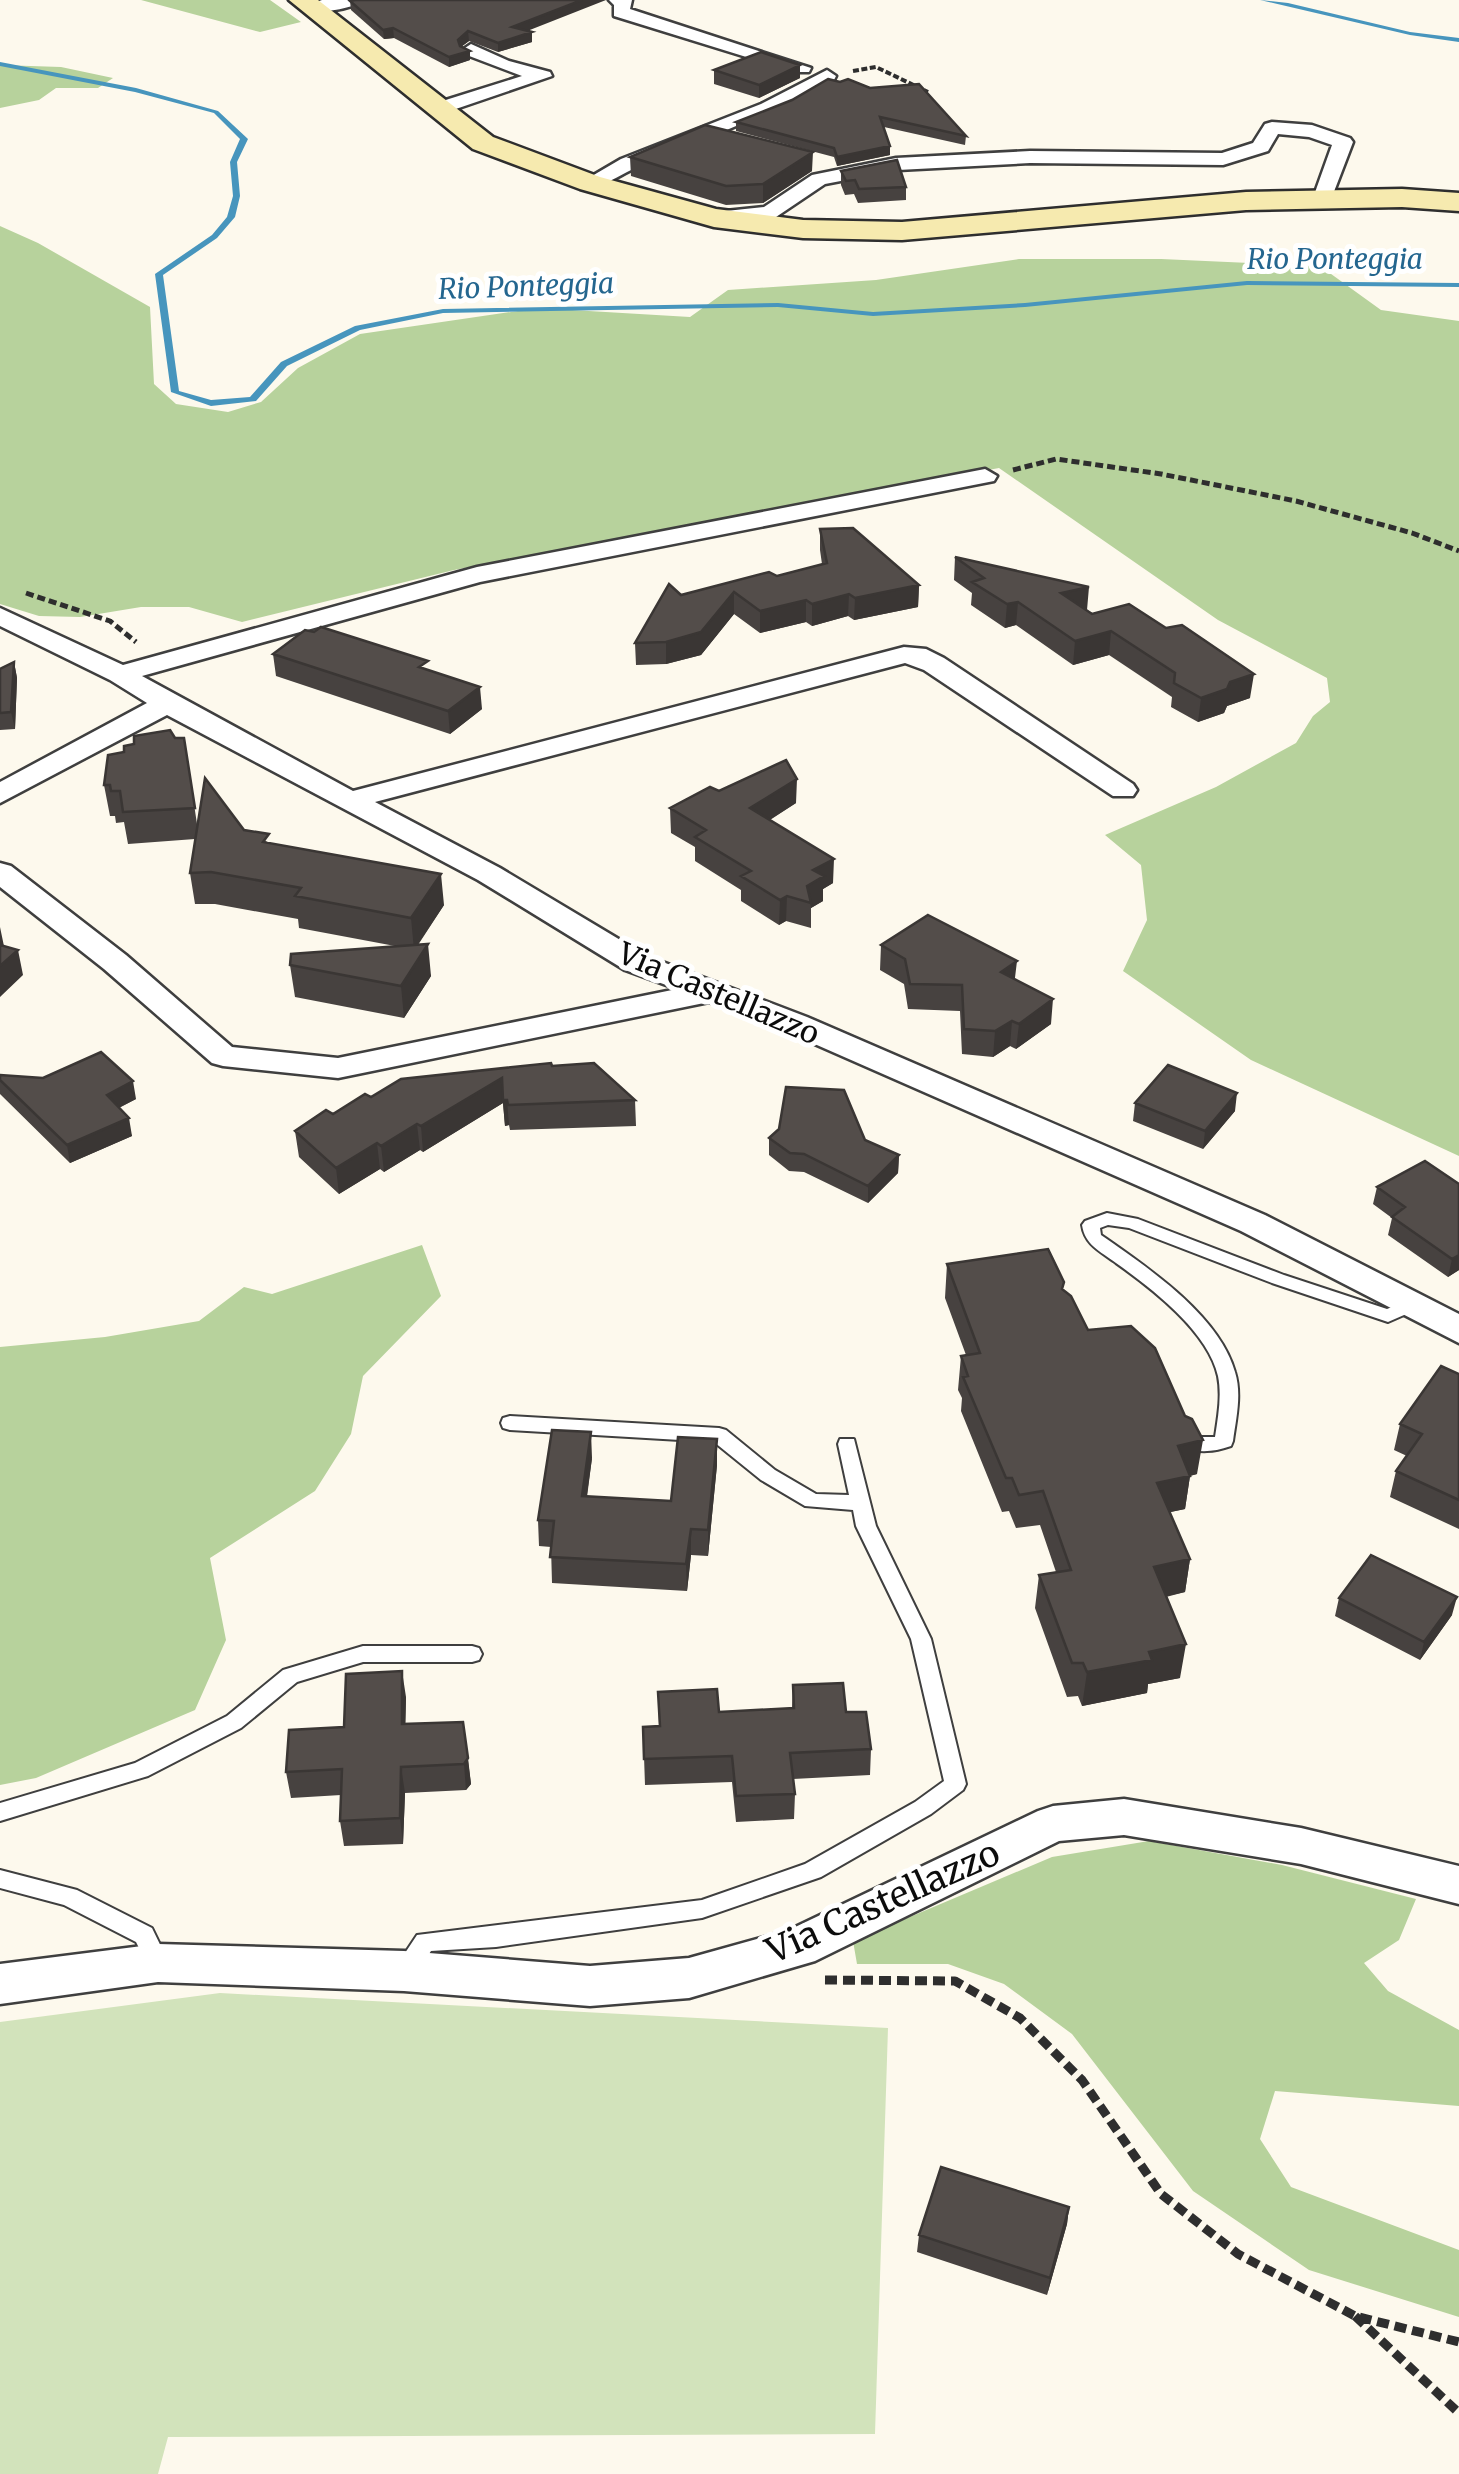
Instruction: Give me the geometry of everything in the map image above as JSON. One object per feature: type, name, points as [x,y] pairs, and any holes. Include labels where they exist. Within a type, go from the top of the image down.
[{"type":"street","points":[[306,3],[356,0]]},
{"type":"street","points":[[618,0],[624,2],[620,12],[827,76]]},
{"type":"street","points":[[306,3],[484,143],[590,183],[705,216],[803,229],[902,231],[1246,201],[1324,198],[1459,202]]},
{"type":"street","points":[[440,108],[543,76],[502,66],[471,50]]},
{"type":"street","points":[[590,183],[628,163],[768,108],[827,76]]},
{"type":"street","points":[[705,216],[769,212],[819,179],[868,173],[896,164],[1030,158],[1223,159],[1261,148],[1272,128],[1312,131],[1343,142],[1324,198]]},
{"type":"street","points":[[706,134],[740,142]]},
{"type":"street","points":[[120,674],[477,575],[985,476]]},
{"type":"street","name":"Via Castellazzo","points":[[9,603],[40,632],[167,704],[489,874],[636,963],[1253,1223],[1459,1330]]},
{"type":"street","points":[[0,644],[40,632]]},
{"type":"street","points":[[350,800],[904,655],[916,655],[934,664],[1123,790]]},
{"type":"street","points":[[0,794],[167,704]]},
{"type":"street","points":[[0,872],[115,962],[223,1056],[338,1068],[712,992]]},
{"type":"street","name":"Via Castellazzo","points":[[0,1984],[158,1963],[404,1971],[590,1986],[689,1978],[799,1947],[1053,1824],[1124,1816],[1302,1846],[1459,1886]]},
{"type":"lane","points":[[1182,1412],[1190,1443],[1210,1446],[1224,1441],[1230,1398],[1224,1364],[1181,1307],[1136,1267],[1093,1238],[1091,1225],[1107,1220],[1132,1223],[1388,1316],[1414,1304]]},
{"type":"lane","points":[[510,1423],[719,1436],[768,1475],[812,1502],[860,1502]]},
{"type":"lane","points":[[404,1971],[424,1942],[702,1910],[813,1871],[924,1808],[955,1784],[921,1638],[866,1526],[847,1444]]},
{"type":"lane","points":[[0,1812],[140,1770],[234,1722],[290,1676],[363,1654],[472,1654]]},
{"type":"lane","points":[[0,1879],[69,1897],[144,1935],[158,1963]]},
{"type":"path","points":[[827,76],[876,67],[928,92]]},
{"type":"path","points":[[985,476],[1056,460],[1161,474],[1296,501],[1459,550]]},
{"type":"path","points":[[9,603],[110,621],[161,662]]},
{"type":"path","points":[[822,1980],[954,1980],[1020,2018],[1082,2080],[1161,2194],[1238,2254],[1354,2316],[1459,2342]]},
{"type":"path","points":[[1354,2316],[1459,2413]]},
{"type":"green space","points":[[141,0],[270,0],[301,22],[260,32]]},
{"type":"green space","points":[[0,65],[61,67],[113,78],[98,88],[56,88],[39,100],[0,108]]},
{"type":"green space","points":[[0,226],[38,243],[150,307],[154,384],[176,404],[228,412],[261,402],[298,368],[360,334],[538,308],[690,317],[728,290],[876,280],[1019,259],[1161,259],[1320,266],[1381,310],[1459,321],[1459,1156],[1251,1060],[1123,971],[1147,920],[1141,865],[1105,835],[1216,787],[1296,743],[1313,716],[1330,702],[1327,678],[1218,620],[999,468],[454,570],[242,622],[189,607],[141,607],[80,617],[39,616],[0,604]]},
{"type":"green space","points":[[422,1245],[441,1296],[363,1376],[351,1434],[315,1491],[210,1558],[226,1640],[195,1710],[36,1778],[0,1785],[0,1347],[105,1337],[199,1321],[244,1287],[272,1294]]},
{"type":"green space","points":[[1149,1841],[1282,1865],[1416,1899],[1399,1940],[1364,1963],[1388,1991],[1459,2030],[1459,2106],[1275,2091],[1260,2139],[1291,2187],[1459,2250],[1459,2317],[1309,2270],[1193,2191],[1072,2034],[1004,1984],[948,1964],[857,1964],[853,1941],[1052,1857]]},
{"type":"green space","points":[[220,1993],[888,2028],[875,2434],[168,2437],[158,2474],[0,2474],[0,2022]]},
{"type":"building","points":[[582,0],[512,27],[532,32],[498,43],[468,31],[458,40],[460,46],[470,51],[449,57],[393,28],[383,30],[350,1]]},
{"type":"building","points":[[761,52],[800,65],[759,85],[714,70]]},
{"type":"building","points":[[828,79],[848,79],[870,88],[919,84],[966,136],[880,117],[890,146],[837,157],[834,148],[736,122],[792,100]]},
{"type":"building","points":[[705,125],[813,152],[763,184],[726,186],[630,157]]},
{"type":"building","points":[[897,160],[906,187],[859,189],[855,180],[846,181],[841,171]]},
{"type":"building","points":[[853,528],[919,585],[855,598],[849,594],[812,604],[806,600],[760,611],[734,592],[701,632],[666,642],[635,643],[669,584],[681,595],[769,572],[777,576],[827,563],[820,529]]},
{"type":"building","points":[[955,557],[1089,587],[1061,593],[1092,614],[1129,604],[1166,628],[1182,625],[1254,674],[1201,698],[1174,683],[1175,673],[1111,631],[1075,641],[1018,602],[1007,604],[972,582],[984,578]]},
{"type":"building","points":[[321,627],[428,661],[419,667],[480,687],[448,711],[273,654],[305,630],[314,632]]},
{"type":"building","points":[[14,662],[11,712],[0,713],[0,669]]},
{"type":"building","points":[[170,730],[175,738],[184,738],[195,808],[123,812],[120,791],[111,791],[110,785],[104,785],[108,755],[124,752],[124,746],[134,744],[134,736]]},
{"type":"building","points":[[786,760],[797,779],[750,808],[834,859],[813,870],[824,876],[807,886],[811,903],[787,896],[780,900],[741,876],[751,871],[695,837],[706,830],[670,808],[710,787],[719,791]]},
{"type":"building","points":[[205,778],[244,830],[269,834],[263,842],[441,874],[411,918],[295,896],[301,888],[211,872],[190,873]]},
{"type":"building","points":[[928,915],[1017,961],[1001,972],[1053,999],[1019,1024],[1012,1021],[995,1031],[964,1029],[962,985],[910,984],[905,959],[881,945]]},
{"type":"building","points":[[428,944],[401,986],[290,965],[291,954]]},
{"type":"building","points":[[0,945],[18,950],[0,966]]},
{"type":"building","points":[[101,1052],[133,1081],[107,1095],[129,1118],[67,1145],[0,1080],[0,1075],[43,1078]]},
{"type":"building","points":[[551,1063],[594,1063],[635,1100],[508,1105],[503,1100],[502,1078],[421,1126],[417,1124],[381,1146],[377,1143],[336,1168],[295,1131],[326,1110],[333,1114],[365,1094],[371,1097],[401,1079]]},
{"type":"building","points":[[1168,1065],[1237,1093],[1205,1131],[1135,1103]]},
{"type":"building","points":[[786,1087],[844,1090],[865,1140],[899,1155],[868,1186],[804,1154],[790,1153],[769,1138],[779,1129]]},
{"type":"building","points":[[1425,1161],[1459,1184],[1459,1255],[1452,1259],[1392,1217],[1405,1207],[1377,1187]]},
{"type":"building","points":[[1048,1249],[1064,1282],[1062,1289],[1071,1296],[1088,1330],[1131,1326],[1155,1348],[1185,1416],[1192,1419],[1203,1440],[1178,1446],[1190,1476],[1157,1483],[1190,1559],[1154,1567],[1186,1644],[1149,1652],[1152,1660],[1087,1672],[1083,1663],[1072,1663],[1039,1575],[1071,1570],[1043,1491],[1019,1495],[1012,1478],[1006,1478],[963,1377],[968,1376],[961,1356],[980,1353],[947,1264]]},
{"type":"building","points":[[1441,1366],[1459,1374],[1459,1500],[1396,1471],[1422,1434],[1400,1424]]},
{"type":"building","points":[[552,1430],[591,1432],[582,1496],[671,1501],[678,1437],[717,1439],[708,1530],[691,1529],[686,1564],[550,1557],[554,1521],[538,1520]]},
{"type":"building","points":[[1371,1555],[1457,1597],[1424,1642],[1339,1598]]},
{"type":"building","points":[[402,1671],[402,1724],[463,1722],[468,1758],[464,1764],[401,1767],[400,1818],[340,1821],[342,1769],[286,1772],[289,1730],[344,1727],[346,1674]]},
{"type":"building","points":[[843,1683],[846,1712],[866,1712],[871,1749],[790,1753],[795,1794],[736,1796],[732,1756],[644,1759],[643,1727],[660,1726],[658,1692],[717,1689],[719,1712],[794,1708],[793,1685]]},
{"type":"building","points":[[941,2167],[1069,2207],[1050,2278],[919,2235]]},
{"type":"waterway","points":[[1263,0],[1434,38],[1459,40]]},
{"type":"waterway","name":"Rio Ponteggia","points":[[0,64],[136,90],[216,112],[244,139],[234,162],[236,196],[231,217],[204,245],[159,274],[175,392],[211,403],[253,399],[284,364],[358,328],[443,311],[778,305],[873,314],[1025,305],[1247,283],[1459,285]]}]
